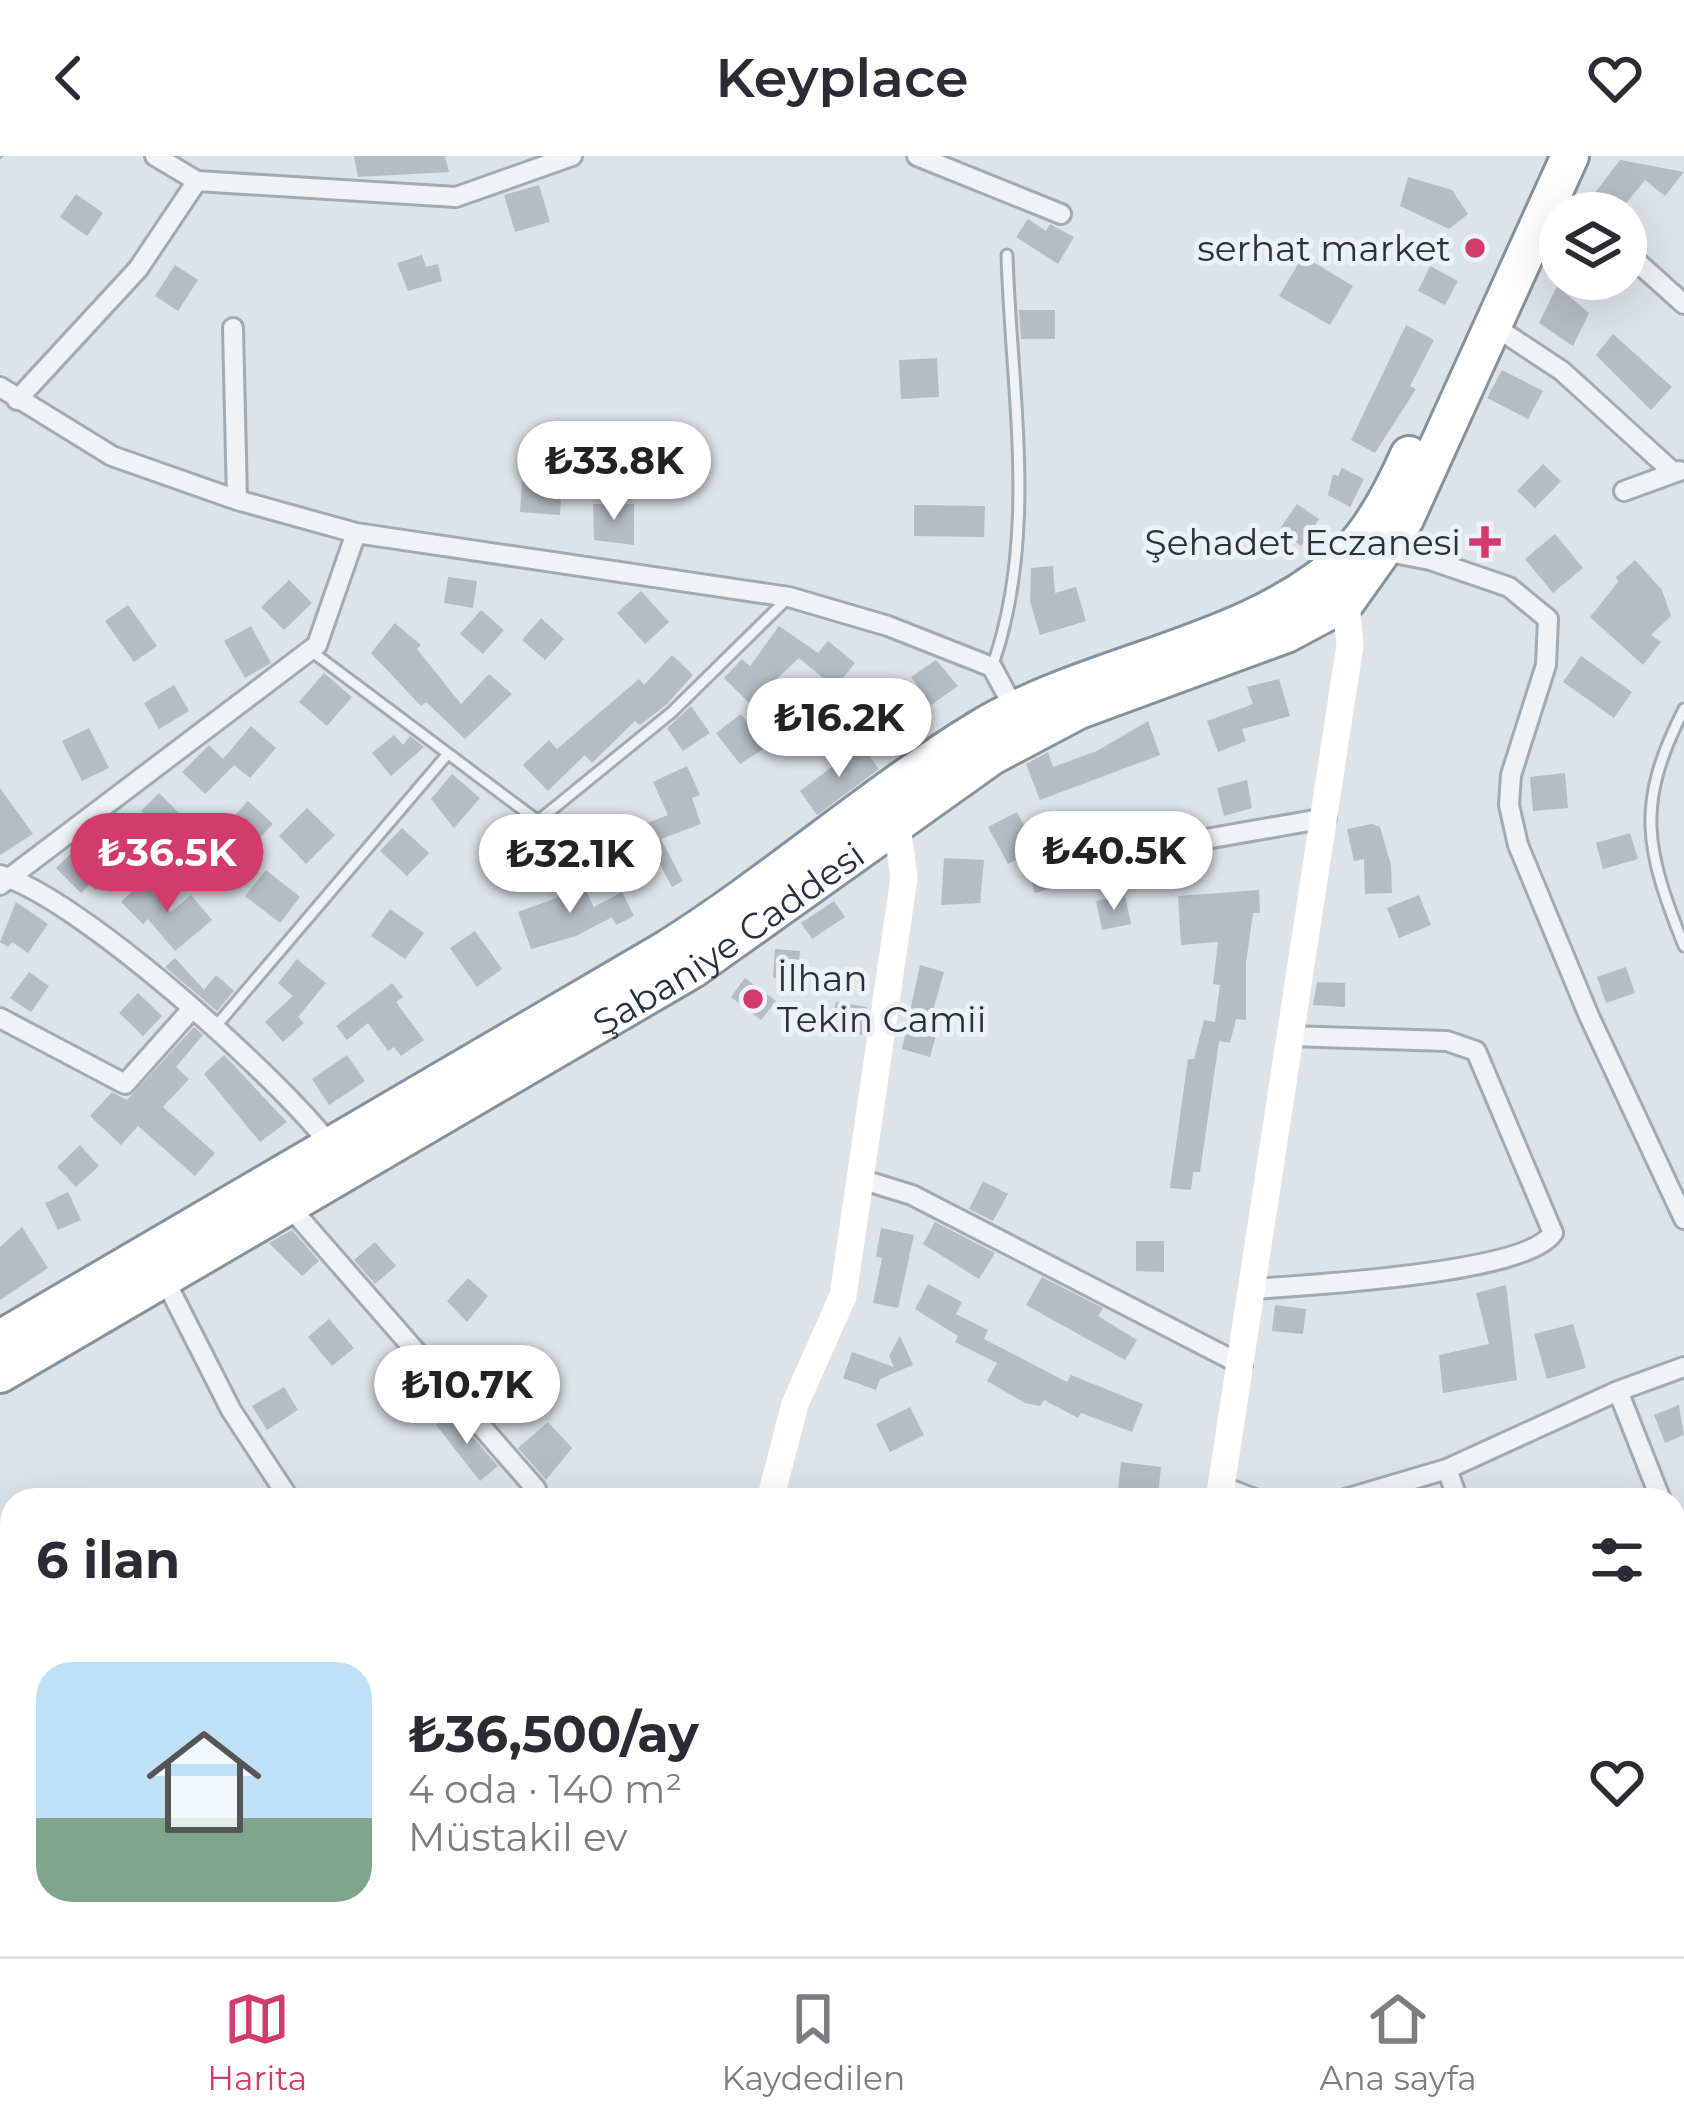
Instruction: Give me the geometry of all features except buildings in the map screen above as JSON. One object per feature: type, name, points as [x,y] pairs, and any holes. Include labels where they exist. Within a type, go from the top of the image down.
[{"type":"highway","name":"Şabaniye Caddesi","points":[[0,1373],[165,1280],[193,1244],[289,1206],[693,969],[992,756],[1078,710],[1286,634],[1373,547],[1423,482],[1570,156]]},
{"type":"highway","points":[[1373,547],[1405,465],[1559,187]]},
{"type":"highway","points":[[0,1339],[193,1244],[331,1146],[753,895],[963,739],[1064,685],[1337,586]]},
{"type":"street","points":[[155,156],[197,181],[456,197],[572,156]]},
{"type":"street","points":[[916,156],[1061,214]]},
{"type":"street","points":[[17,400],[138,269],[197,181]]},
{"type":"street","points":[[1647,271],[1684,304]]},
{"type":"street","points":[[1491,324],[1562,370],[1679,471],[1624,491]]},
{"type":"street","points":[[233,328],[237,500]]},
{"type":"street","points":[[0,387],[112,456],[237,500],[356,533],[789,597],[888,626],[992,668],[1015,710]]},
{"type":"street","points":[[331,1146],[301,1107],[214,1028],[80,921],[3,879],[310,651],[330,620],[356,533]]},
{"type":"street","points":[[1373,547],[1430,560],[1509,587],[1548,619],[1546,664],[1511,775],[1509,805],[1518,845],[1589,1016],[1684,1219]]},
{"type":"street","points":[[1221,1488],[1350,645],[1337,586]]},
{"type":"street","points":[[1103,857],[1326,818]]},
{"type":"street","points":[[773,1488],[795,1403],[843,1296],[904,878],[897,825]]},
{"type":"street","points":[[0,1018],[124,1084],[191,1010]]},
{"type":"street","points":[[1253,1289],[1414,1274],[1504,1258],[1546,1244],[1553,1233],[1475,1051],[1448,1041],[1289,1036]]},
{"type":"street","points":[[860,1179],[912,1195],[1242,1365]]},
{"type":"street","points":[[289,1206],[535,1488]]},
{"type":"street","points":[[165,1280],[231,1410],[282,1488]]},
{"type":"street","points":[[1383,1488],[1447,1469],[1618,1391],[1684,1367]]},
{"type":"street","points":[[1618,1391],[1656,1488]]},
{"type":"street","points":[[1447,1469],[1454,1488]]},
{"type":"lane","points":[[992,668],[1009,620],[1021,542],[1006,255]]},
{"type":"lane","points":[[310,651],[538,821],[672,712],[789,597]]},
{"type":"lane","points":[[1684,709],[1679,730],[1654,772],[1650,826],[1653,858],[1684,946]]},
{"type":"lane","points":[[214,1028],[446,756]]},
{"type":"place","name":"serhat market","points":[[1475,248]]},
{"type":"place","name":"Şehadet Eczanesi","points":[[1485,542]]},
{"type":"place","name":"İlhan Tekin Camii","points":[[753,999]]}]
